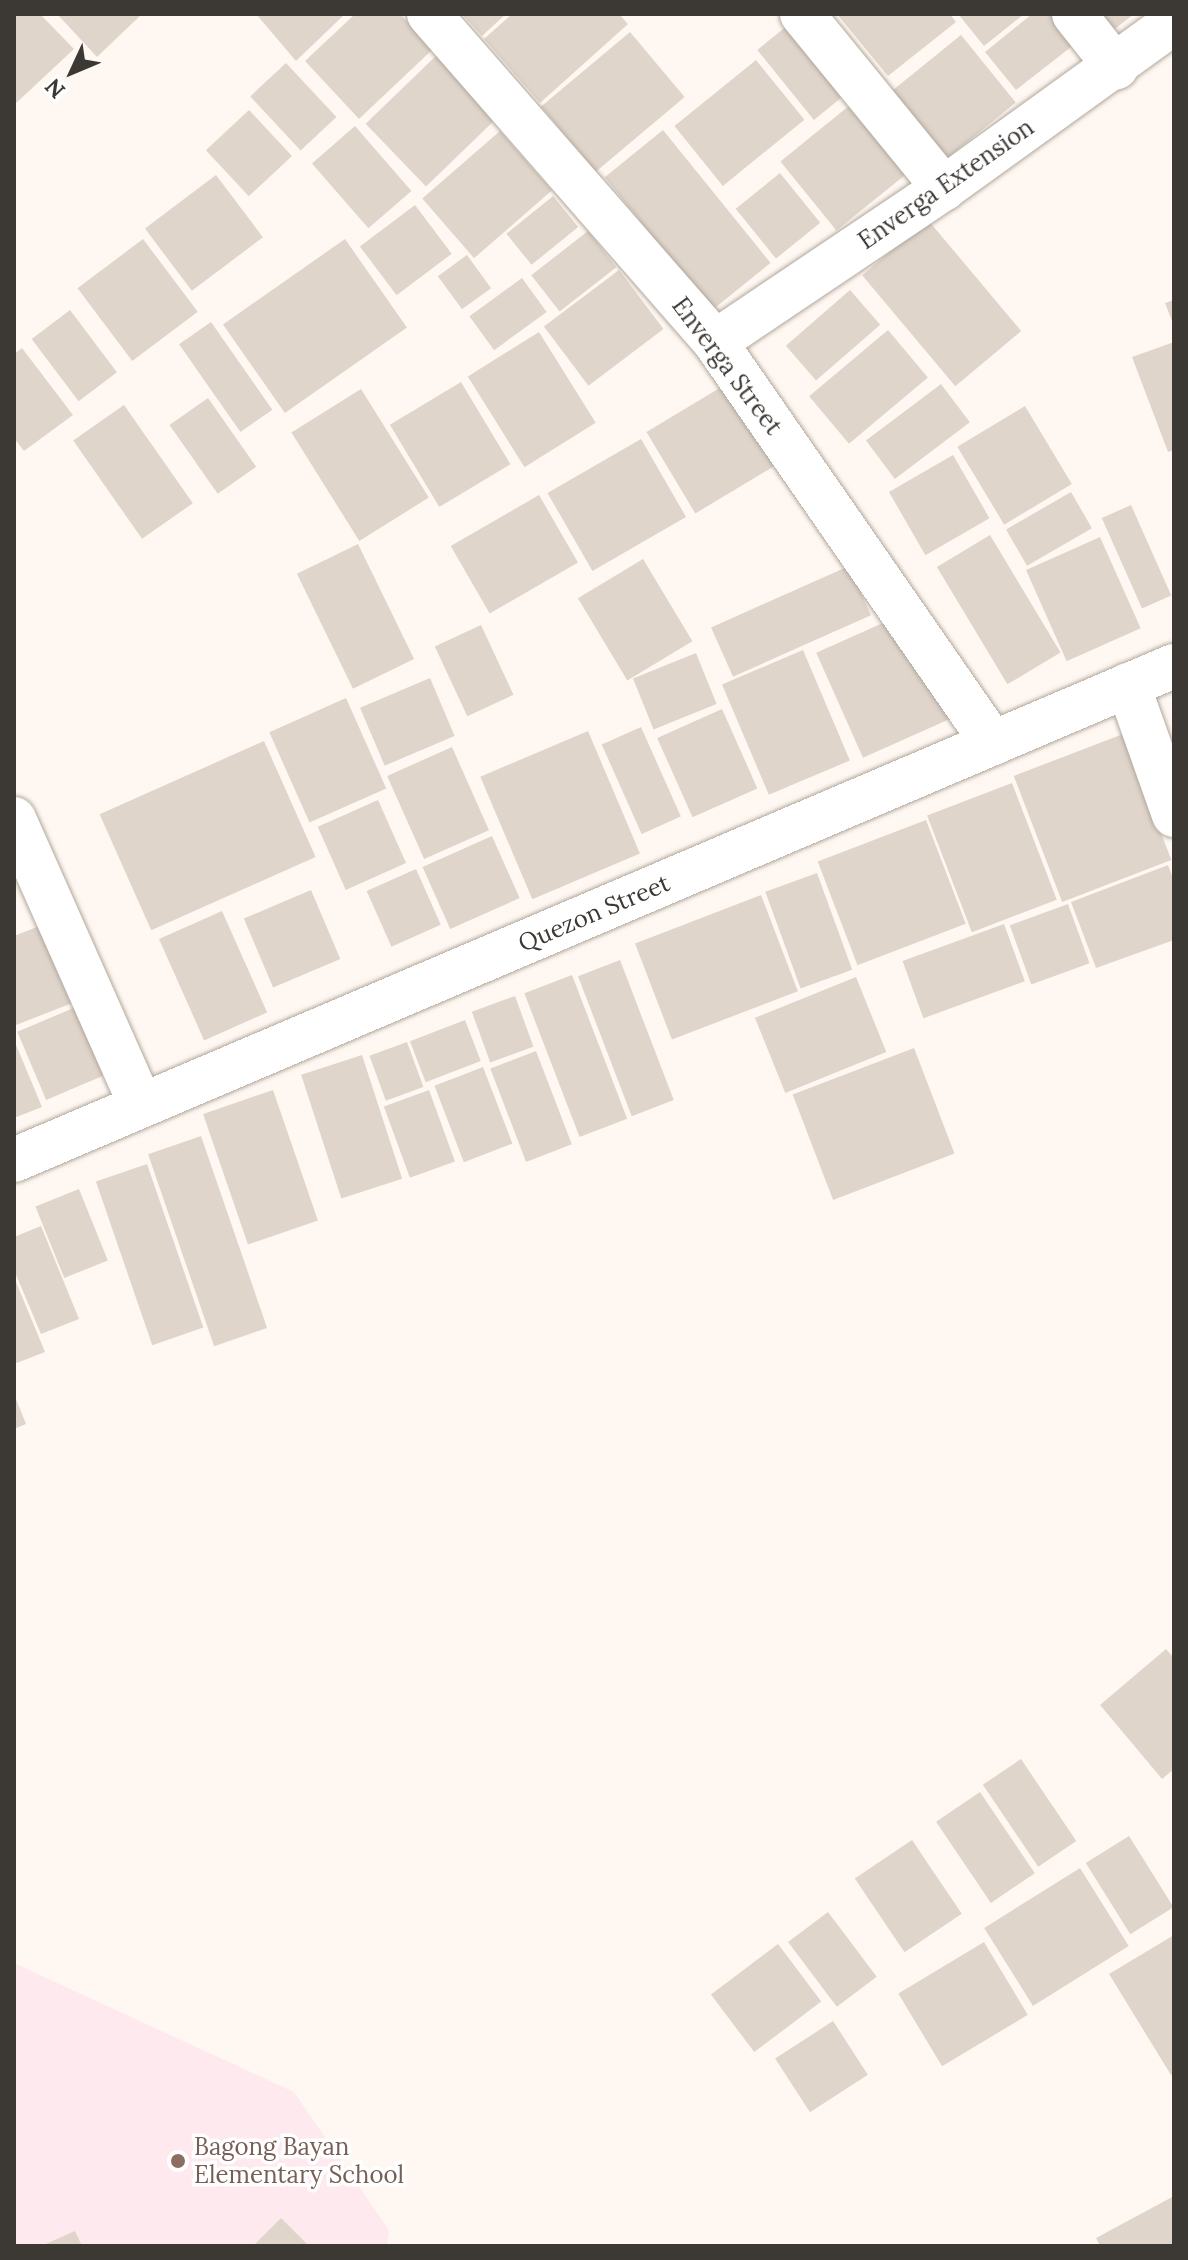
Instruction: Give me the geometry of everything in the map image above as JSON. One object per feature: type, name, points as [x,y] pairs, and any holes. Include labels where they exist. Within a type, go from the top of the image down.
[{"type":"street","name":"Enverga Street","points":[[429,14],[715,342],[993,743]]},
{"type":"street","points":[[802,14],[944,188]]},
{"type":"street","points":[[1074,14],[1116,67]]},
{"type":"street","name":"Enverga Extension","points":[[715,342],[944,188],[1116,67],[1174,22]]},
{"type":"street","name":"Quezon Street","points":[[14,1160],[1174,666]]},
{"type":"street","points":[[1128,685],[1174,815]]},
{"type":"street","points":[[14,819],[141,1105]]},
{"type":"shaded area","name":"Bagong Bayan Elementary School","points":[[14,1963],[294,2092],[389,2230],[387,2246],[14,2246]]},
{"type":"building","points":[[14,14],[40,14],[74,49],[14,105]]},
{"type":"building","points":[[57,14],[142,14],[97,57]]},
{"type":"building","points":[[256,14],[345,14],[296,61]]},
{"type":"building","points":[[355,14],[400,14],[433,49],[359,119],[305,61]]},
{"type":"building","points":[[462,14],[506,14],[482,36]]},
{"type":"building","points":[[512,14],[619,14],[628,24],[540,103],[484,39]]},
{"type":"building","points":[[837,14],[950,14],[956,22],[888,76]]},
{"type":"building","points":[[958,14],[1024,14],[984,46]]},
{"type":"building","points":[[1032,14],[1059,14],[1080,40],[1016,90],[985,52]]},
{"type":"building","points":[[1090,14],[1134,14],[1107,35]]},
{"type":"building","points":[[793,21],[850,91],[814,120],[757,50]]},
{"type":"building","points":[[630,32],[685,97],[596,172],[541,107]]},
{"type":"building","points":[[961,35],[1016,103],[945,160],[890,92]]},
{"type":"building","points":[[439,53],[499,116],[426,186],[366,124]]},
{"type":"building","points":[[756,60],[804,120],[723,186],[674,126]]},
{"type":"building","points":[[286,63],[336,117],[301,151],[250,96]]},
{"type":"building","points":[[855,101],[911,170],[836,231],[780,161]]},
{"type":"building","points":[[249,110],[292,156],[249,196],[206,150]]},
{"type":"building","points":[[355,126],[411,191],[368,228],[312,163]]},
{"type":"building","points":[[663,130],[771,263],[712,310],[605,177]]},
{"type":"building","points":[[500,131],[552,191],[474,258],[422,199]]},
{"type":"building","points":[[780,173],[820,223],[776,259],[736,209]]},
{"type":"building","points":[[216,175],[263,237],[192,291],[145,229]]},
{"type":"building","points":[[553,196],[578,227],[532,265],[506,234]]},
{"type":"building","points":[[415,205],[452,254],[397,295],[360,247]]},
{"type":"building","points":[[928,220],[1021,331],[955,386],[862,275]]},
{"type":"building","points":[[588,231],[616,267],[560,312],[531,275]]},
{"type":"building","points":[[143,239],[198,312],[132,361],[78,288]]},
{"type":"building","points":[[345,239],[407,327],[285,413],[223,324]]},
{"type":"building","points":[[467,255],[491,288],[462,309],[438,276]]},
{"type":"building","points":[[619,270],[664,329],[588,386],[544,327]]},
{"type":"building","points":[[522,278],[547,312],[494,350],[469,316]]},
{"type":"building","points":[[850,290],[880,325],[816,380],[786,346]]},
{"type":"building","points":[[1174,300],[1174,326],[1165,303]]},
{"type":"building","points":[[70,310],[117,372],[79,401],[32,339]]},
{"type":"building","points":[[211,322],[272,410],[240,432],[179,344]]},
{"type":"building","points":[[888,330],[928,377],[849,444],[809,396]]},
{"type":"building","points":[[539,332],[596,423],[524,467],[468,377]]},
{"type":"building","points":[[1174,342],[1174,450],[1168,452],[1132,357]]},
{"type":"building","points":[[22,348],[73,415],[24,451],[14,438],[14,354]]},
{"type":"building","points":[[733,380],[782,461],[695,513],[646,432]]},
{"type":"building","points":[[461,382],[510,464],[439,507],[390,425]]},
{"type":"building","points":[[941,384],[970,422],[895,479],[866,441]]},
{"type":"building","points":[[361,389],[429,498],[359,541],[291,432]]},
{"type":"building","points":[[208,398],[256,467],[218,494],[169,425]]},
{"type":"building","points":[[124,405],[193,503],[142,539],[73,441]]},
{"type":"building","points":[[1025,406],[1072,484],[1004,525],[957,447]]},
{"type":"building","points":[[641,439],[686,517],[592,571],[547,493]]},
{"type":"building","points":[[953,455],[990,518],[925,555],[889,492]]},
{"type":"building","points":[[1071,492],[1092,528],[1027,566],[1006,530]]},
{"type":"building","points":[[539,495],[578,563],[490,614],[451,546]]},
{"type":"building","points":[[1131,505],[1171,595],[1142,608],[1102,518]]},
{"type":"building","points":[[990,535],[1061,652],[1007,684],[937,567]]},
{"type":"building","points":[[1100,537],[1141,628],[1067,661],[1026,570]]},
{"type":"building","points":[[358,544],[414,659],[353,689],[297,574]]},
{"type":"building","points":[[643,559],[692,641],[627,680],[578,598]]},
{"type":"building","points":[[849,566],[871,615],[733,677],[711,627]]},
{"type":"building","points":[[903,614],[950,719],[863,758],[816,653]]},
{"type":"building","points":[[481,625],[514,695],[467,716],[435,647]]},
{"type":"building","points":[[803,650],[850,760],[769,795],[722,684]]},
{"type":"building","points":[[696,653],[717,704],[654,729],[633,678]]},
{"type":"building","points":[[430,678],[455,736],[385,766],[360,708]]},
{"type":"building","points":[[346,698],[386,788],[310,823],[269,732]]},
{"type":"building","points":[[722,709],[757,788],[693,817],[657,738]]},
{"type":"building","points":[[641,727],[681,817],[642,834],[602,744]]},
{"type":"building","points":[[588,731],[640,853],[532,899],[480,777]]},
{"type":"building","points":[[1123,734],[1171,860],[1062,902],[1014,776]]},
{"type":"building","points":[[264,741],[316,857],[151,930],[100,814]]},
{"type":"building","points":[[452,747],[489,830],[424,859],[387,776]]},
{"type":"building","points":[[1012,783],[1057,900],[972,932],[927,816]]},
{"type":"building","points":[[378,800],[406,863],[346,890],[318,827]]},
{"type":"building","points":[[926,820],[966,924],[857,965],[818,862]]},
{"type":"building","points":[[492,836],[520,898],[450,929],[423,867]]},
{"type":"building","points":[[1168,865],[1174,881],[1174,940],[1096,968],[1071,902]]},
{"type":"building","points":[[416,869],[441,925],[391,947],[367,891]]},
{"type":"building","points":[[817,873],[852,970],[801,989],[765,892]]},
{"type":"building","points":[[311,890],[340,959],[273,988],[244,919]]},
{"type":"building","points":[[761,895],[798,991],[672,1040],[635,943]]},
{"type":"building","points":[[1068,904],[1090,963],[1031,984],[1010,925]]},
{"type":"building","points":[[222,911],[267,1012],[204,1040],[159,939]]},
{"type":"building","points":[[47,923],[80,1000],[16,1025],[14,936]]},
{"type":"building","points":[[1004,924],[1025,981],[923,1018],[903,961]]},
{"type":"building","points":[[620,960],[674,1100],[632,1116],[578,976]]},
{"type":"building","points":[[572,975],[627,1119],[580,1137],[524,993]]},
{"type":"building","points":[[856,977],[886,1052],[785,1093],[755,1018]]},
{"type":"building","points":[[515,996],[533,1047],[490,1062],[472,1012]]},
{"type":"building","points":[[90,1001],[119,1069],[46,1100],[17,1032]]},
{"type":"building","points":[[465,1020],[481,1061],[426,1082],[410,1041]]},
{"type":"building","points":[[14,1040],[42,1107],[14,1118]]},
{"type":"building","points":[[407,1042],[423,1087],[386,1101],[369,1056]]},
{"type":"building","points":[[914,1048],[954,1153],[833,1200],[793,1095]]},
{"type":"building","points":[[536,1051],[572,1144],[526,1162],[490,1069]]},
{"type":"building","points":[[362,1055],[402,1179],[341,1198],[301,1075]]},
{"type":"building","points":[[483,1067],[512,1144],[464,1162],[434,1086]]},
{"type":"building","points":[[273,1090],[318,1220],[248,1245],[203,1114]]},
{"type":"building","points":[[429,1090],[455,1161],[410,1178],[384,1106]]},
{"type":"building","points":[[201,1136],[267,1328],[214,1346],[148,1154]]},
{"type":"building","points":[[147,1164],[203,1328],[152,1345],[96,1182]]},
{"type":"building","points":[[79,1189],[108,1260],[64,1278],[35,1207]]},
{"type":"building","points":[[41,1226],[79,1319],[41,1334],[14,1270],[14,1237]]},
{"type":"building","points":[[14,1277],[45,1352],[14,1364]]},
{"type":"building","points":[[14,1394],[26,1424],[14,1429]]},
{"type":"building","points":[[1166,1649],[1174,1658],[1174,1769],[1162,1779],[1100,1705]]},
{"type":"building","points":[[1021,1759],[1076,1841],[1038,1867],[983,1785]]},
{"type":"building","points":[[980,1792],[1035,1873],[991,1903],[936,1822]]},
{"type":"building","points":[[1129,1836],[1174,1907],[1130,1934],[1086,1863]]},
{"type":"building","points":[[912,1840],[962,1914],[905,1952],[855,1879]]},
{"type":"building","points":[[1080,1868],[1129,1946],[1033,2006],[984,1928]]},
{"type":"building","points":[[828,1912],[877,1977],[837,2007],[788,1942]]},
{"type":"building","points":[[1174,1935],[1174,2073],[1171,2075],[1109,1974]]},
{"type":"building","points":[[984,1942],[1028,2015],[942,2066],[898,1994]]},
{"type":"building","points":[[778,1944],[821,2002],[754,2052],[711,1995]]},
{"type":"building","points":[[833,2021],[868,2075],[810,2112],[775,2059]]},
{"type":"building","points":[[1174,2196],[1174,2246],[1100,2246],[1096,2238]]},
{"type":"building","points":[[281,2218],[309,2246],[253,2246]]},
{"type":"building","points":[[75,2231],[82,2246],[41,2246]]},
{"type":"place","name":"Bagong Bayan Elementary School","points":[[178,2161]]}]
